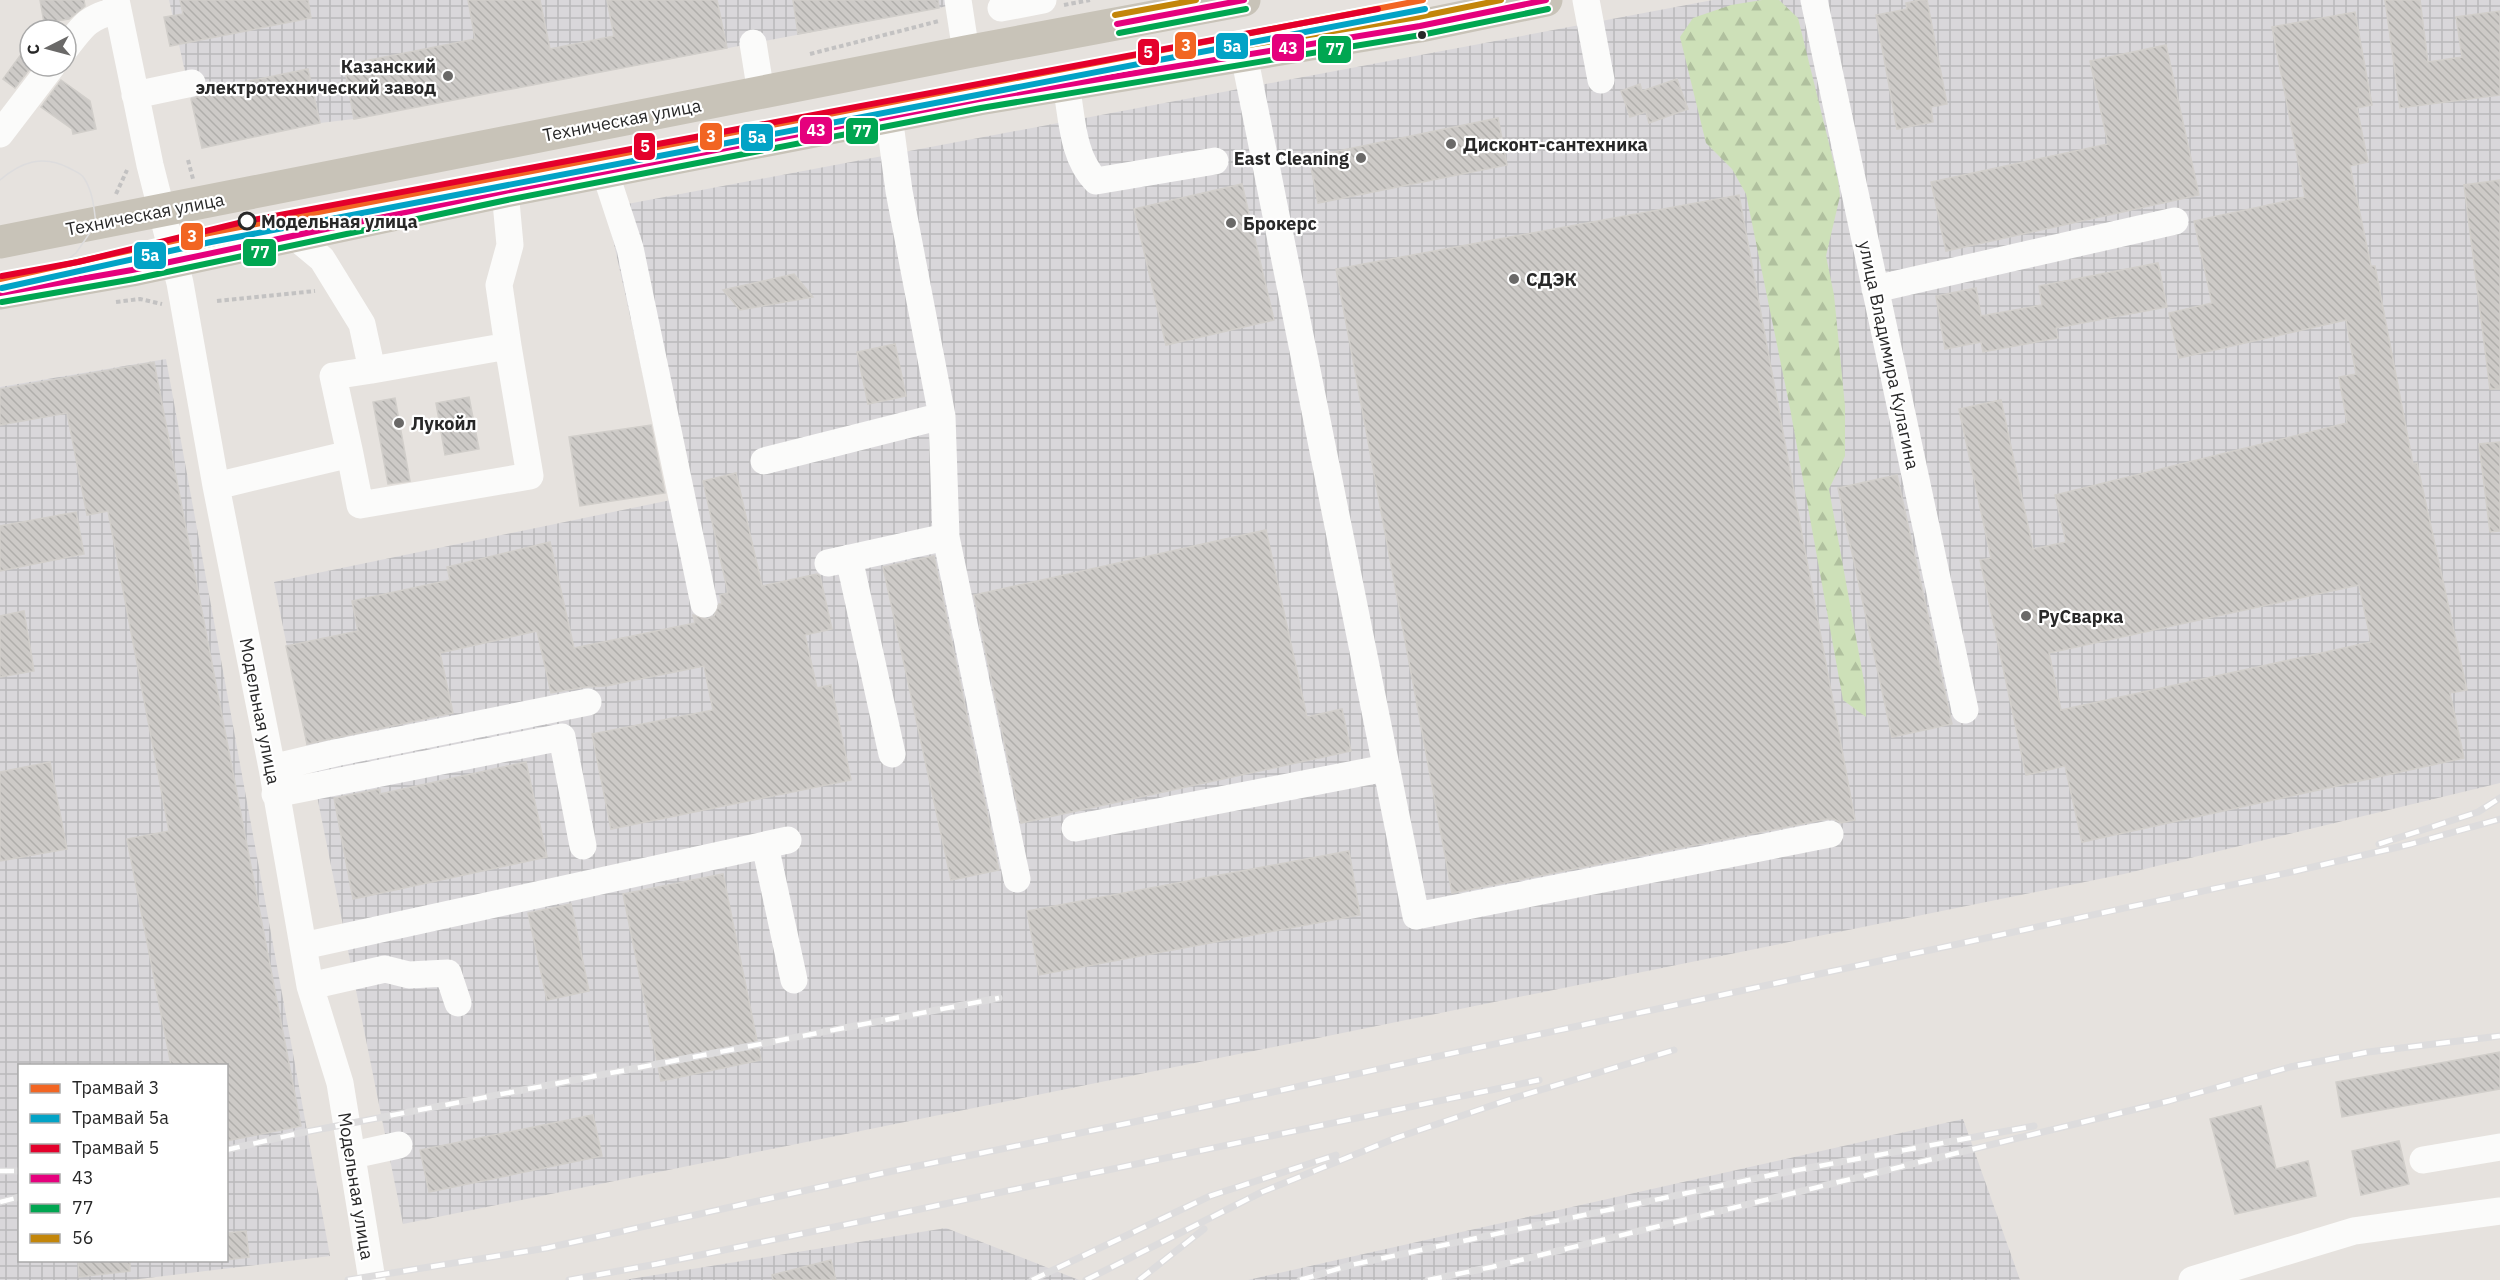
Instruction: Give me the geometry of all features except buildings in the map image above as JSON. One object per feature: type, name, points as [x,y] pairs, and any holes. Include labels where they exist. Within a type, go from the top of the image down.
[{"type":"main road","name":"Техническая улица","points":[[0,242],[966,52],[1135,10],[1244,0]]},
{"type":"main road","points":[[0,293],[175,261],[505,191],[889,117],[1066,84],[1420,26],[1546,0]]},
{"type":"street","points":[[958,0],[966,52]]},
{"type":"street","points":[[1001,8],[1043,0]]},
{"type":"street","points":[[1586,0],[1601,80]]},
{"type":"street","name":"улица Владимира Кулагина","points":[[1814,0],[1965,710]]},
{"type":"street","points":[[78,32],[98,15],[117,5]]},
{"type":"street","name":"Модельная улица","points":[[117,5],[150,165],[175,261],[216,486],[274,781],[310,986],[340,1083],[372,1280]]},
{"type":"street","points":[[753,43],[761,93]]},
{"type":"street","points":[[1244,55],[1416,916],[1830,834]]},
{"type":"street","points":[[0,134],[43,78]]},
{"type":"street","points":[[135,95],[192,82]]},
{"type":"street","points":[[1066,84],[1079,157],[1087,172],[1096,181],[1215,161]]},
{"type":"street","points":[[889,117],[899,191],[942,416],[946,537],[1017,879]]},
{"type":"street","points":[[605,172],[630,248],[704,604]]},
{"type":"street","points":[[505,191],[510,245],[499,285],[530,476],[360,505],[333,376],[508,346]]},
{"type":"street","points":[[609,249],[619,214]]},
{"type":"street","points":[[1875,289],[2175,221]]},
{"type":"street","points":[[293,235],[322,259],[362,324],[372,370]]},
{"type":"street","points":[[764,461],[942,416]]},
{"type":"street","points":[[216,486],[350,454]]},
{"type":"street","points":[[892,753],[838,560],[946,537]]},
{"type":"street","points":[[274,781],[335,753],[588,702]]},
{"type":"street","points":[[274,781],[562,737],[583,846]]},
{"type":"street","points":[[1075,828],[1386,768]]},
{"type":"street","points":[[303,946],[776,843],[794,980]]},
{"type":"street","points":[[310,986],[385,969],[409,975],[448,974],[458,1003]]},
{"type":"street","points":[[353,1155],[399,1144]]},
{"type":"street","points":[[2423,1160],[2500,1147]]},
{"type":"street","points":[[2192,1280],[2354,1231],[2500,1211]]},
{"type":"path","points":[[217,301],[340,289]]},
{"type":"path","points":[[116,302],[140,299],[173,307]]},
{"type":"shaded area","points":[[169,0],[969,0],[939,8],[354,119],[320,123],[202,148]]},
{"type":"shaded area","points":[[1713,0],[2500,0],[2500,783],[2124,874],[403,1224],[274,582],[671,500],[606,208]]},
{"type":"shaded area","points":[[166,359],[330,1256],[131,1280],[0,1280],[0,387]]},
{"type":"shaded area","points":[[1963,1119],[2020,1280],[1248,1280]]},
{"type":"shaded area","points":[[946,1228],[1079,1280],[624,1280]]},
{"type":"green space","points":[[1779,0],[1798,18],[1838,180],[1840,196],[1826,256],[1834,295],[1845,406],[1845,456],[1829,489],[1865,687],[1866,717],[1843,700],[1790,408],[1746,194],[1732,169],[1706,143],[1680,37],[1693,18],[1731,5]]},
{"type":"tram line","name":"3","points":[[0,279],[209,233],[1423,0]]},
{"type":"tram line","name":"5","points":[[2,276],[78,262],[247,221],[1378,9]]},
{"type":"tram line","name":"5а","points":[[2,288],[211,242],[1425,9]]},
{"type":"tram line","points":[[0,180],[24,165],[41,161],[59,164],[77,172],[84,178],[91,194],[96,224],[76,253],[57,268]]},
{"type":"railway","points":[[2379,844],[2478,812],[2500,798]]},
{"type":"railway","points":[[348,1280],[547,1248],[888,1172],[1129,1123],[2296,871],[2411,844],[2500,819]]},
{"type":"railway","points":[[228,1150],[295,1134],[999,998]]},
{"type":"railway","points":[[1428,1280],[1492,1267],[2169,1101],[2290,1067],[2368,1052],[2500,1036]]},
{"type":"railway","points":[[1086,1280],[1262,1192],[1396,1138],[1517,1097],[1674,1050]]},
{"type":"railway","points":[[569,1280],[657,1264],[1539,1080]]},
{"type":"railway","points":[[1300,1280],[1351,1265],[1776,1174],[2034,1126]]},
{"type":"railway","points":[[1032,1280],[1210,1196],[1336,1155]]},
{"type":"railway","points":[[0,1171],[18,1171]]},
{"type":"railway","points":[[0,1202],[18,1198]]},
{"type":"railway","points":[[1139,1280],[1204,1229]]},
{"type":"transit line","name":"56","points":[[1115,15],[1196,0]]},
{"type":"transit line","name":"43","points":[[1117,24],[1244,0]]},
{"type":"transit line","name":"56","points":[[0,284],[130,261],[503,182],[977,90],[1418,17],[1501,0]]},
{"type":"transit line","name":"43","points":[[0,293],[132,270],[505,191],[979,99],[1420,26],[1546,0]]},
{"type":"transit line","name":"77","points":[[1119,33],[1246,9]]},
{"type":"transit line","name":"77","points":[[2,302],[134,279],[507,200],[981,108],[1421,35],[1548,9]]},
{"type":"place","name":"Казанский электротехнический завод","points":[[448,76]]},
{"type":"place","name":"Дисконт-сантехника","points":[[1451,144]]},
{"type":"place","name":"East Cleaning","points":[[1361,158]]},
{"type":"place","name":"Модельная улица","points":[[247,221]]},
{"type":"place","name":"Брокерс","points":[[1231,223]]},
{"type":"place","name":"СДЭК","points":[[1514,279]]},
{"type":"place","name":"Лукойл","points":[[399,423]]},
{"type":"place","name":"РуСварка","points":[[2026,616]]}]
